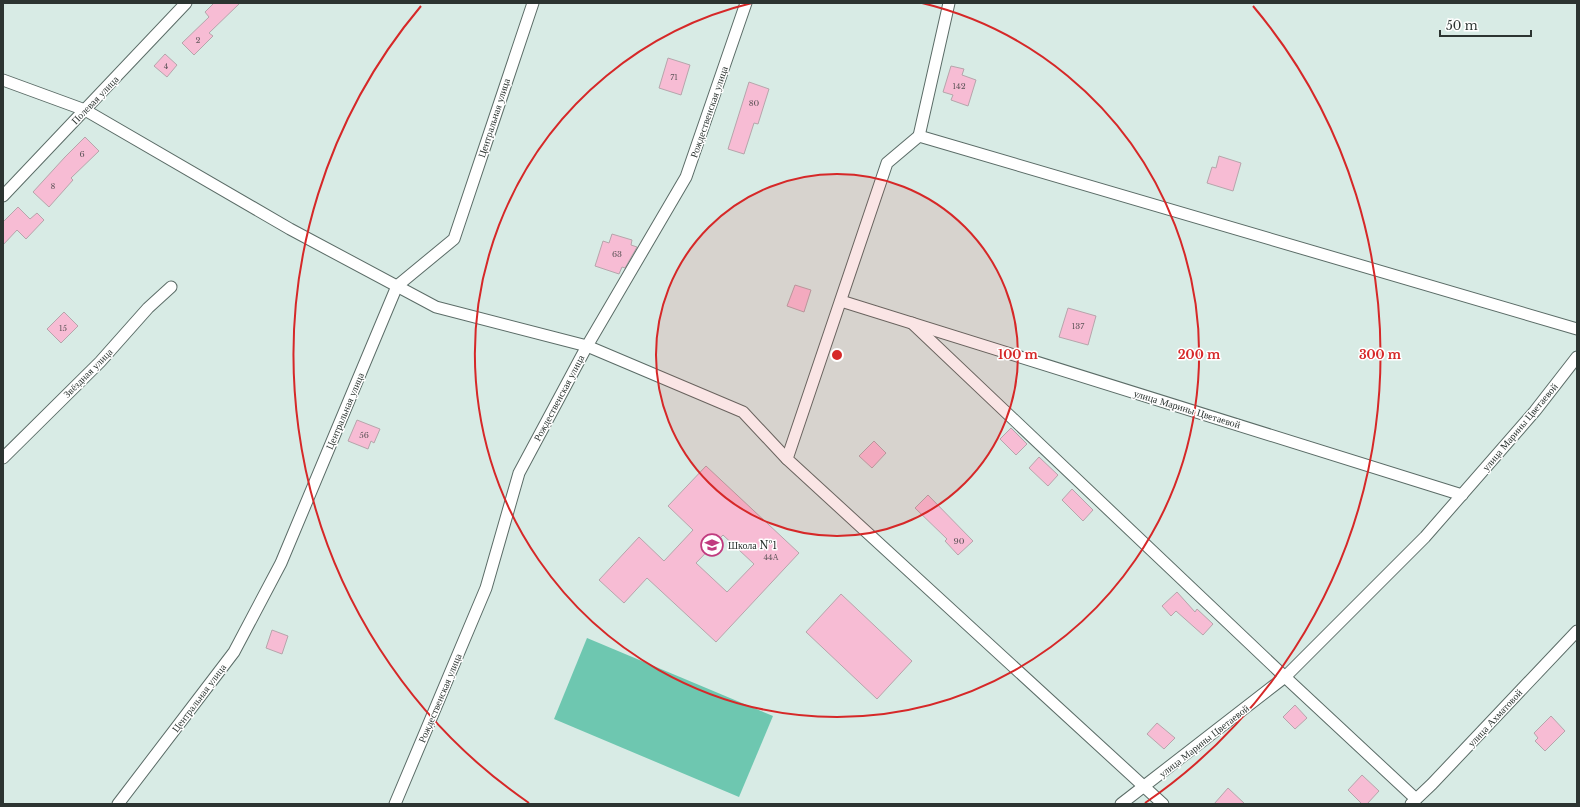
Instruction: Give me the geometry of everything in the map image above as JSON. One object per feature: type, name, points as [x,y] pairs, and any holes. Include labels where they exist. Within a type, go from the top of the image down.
[{"type":"street","name":"Полевая улица","points":[[3,196],[186,3]]},
{"type":"street","name":"Центральная улица","points":[[118,804],[234,652],[281,563],[397,286],[454,239],[532,3]]},
{"type":"street","name":"Рождественская улица","points":[[395,804],[486,588],[519,473],[587,346],[686,177],[746,3]]},
{"type":"street","points":[[787,459],[887,164],[919,136],[949,3]]},
{"type":"street","points":[[3,80],[85,110],[290,230],[436,307],[587,346],[743,412],[787,459],[1164,804]]},
{"type":"street","points":[[919,136],[1577,329]]},
{"type":"street","name":"Звёздная улица","points":[[3,458],[100,362],[148,308],[171,286]]},
{"type":"street","name":"улица Марины Цветаевой","points":[[841,301],[1462,495]]},
{"type":"street","name":"улица Марины Цветаевой","points":[[912,323],[1414,801]]},
{"type":"street","name":"улица Марины Цветаевой","points":[[1121,804],[1285,677],[1425,537],[1535,411],[1577,357]]},
{"type":"street","name":"улица Ахматовой","points":[[1414,801],[1443,773],[1577,631]]},
{"type":"green space","points":[[587,638],[773,716],[739,797],[554,719]]},
{"type":"building","points":[[214,3],[240,3],[209,33],[213,36],[194,55],[182,43],[209,17],[205,12]]},
{"type":"building","points":[[165,54],[177,65],[167,77],[154,66]]},
{"type":"building","points":[[668,58],[690,65],[681,95],[659,88]]},
{"type":"building","points":[[951,66],[964,69],[962,75],[976,80],[968,106],[951,100],[953,95],[943,92]]},
{"type":"building","points":[[749,82],[769,89],[758,124],[754,123],[744,154],[728,149]]},
{"type":"building","points":[[85,137],[99,151],[71,178],[73,180],[49,207],[33,192]]},
{"type":"building","points":[[1219,156],[1241,163],[1233,191],[1207,183],[1212,167],[1216,168]]},
{"type":"building","points":[[18,207],[30,219],[37,213],[44,220],[26,239],[17,230],[3,245],[3,222]]},
{"type":"building","points":[[612,234],[632,240],[631,245],[637,247],[625,268],[622,267],[619,274],[595,266],[603,241],[609,243]]},
{"type":"building","points":[[795,285],[811,290],[804,312],[787,306]]},
{"type":"building","points":[[1068,308],[1096,316],[1088,345],[1059,337]]},
{"type":"building","points":[[64,312],[78,326],[61,343],[47,329]]},
{"type":"building","points":[[357,420],[380,429],[374,443],[371,441],[368,449],[348,441]]},
{"type":"building","points":[[1011,428],[1027,444],[1016,455],[1000,439]]},
{"type":"building","points":[[874,441],[886,453],[872,468],[859,456]]},
{"type":"building","points":[[1039,457],[1058,475],[1048,486],[1029,468]]},
{"type":"building","points":[[706,466],[799,553],[716,642],[647,578],[624,603],[599,580],[639,537],[664,561],[693,530],[668,506]],"holes":[[[723,535],[754,564],[727,592],[696,563]]]},
{"type":"building","points":[[1072,489],[1093,510],[1083,521],[1062,500]]},
{"type":"building","points":[[928,495],[973,541],[958,555],[945,541],[947,539],[915,508]]},
{"type":"building","points":[[1177,592],[1195,612],[1197,609],[1213,624],[1203,635],[1176,611],[1171,616],[1162,606]]},
{"type":"building","points":[[841,594],[912,661],[877,699],[806,632]]},
{"type":"building","points":[[272,630],[288,636],[282,654],[266,648]]},
{"type":"building","points":[[1295,705],[1307,718],[1295,729],[1283,717]]},
{"type":"building","points":[[1551,716],[1565,731],[1545,751],[1535,741],[1538,738],[1534,733]]},
{"type":"building","points":[[1157,723],[1175,738],[1164,749],[1147,734]]},
{"type":"building","points":[[1362,775],[1379,791],[1367,804],[1362,804],[1348,790]]},
{"type":"building","points":[[1228,788],[1245,804],[1214,804]]},
{"type":"place","name":"Школа №1","points":[[712,545]]}]
